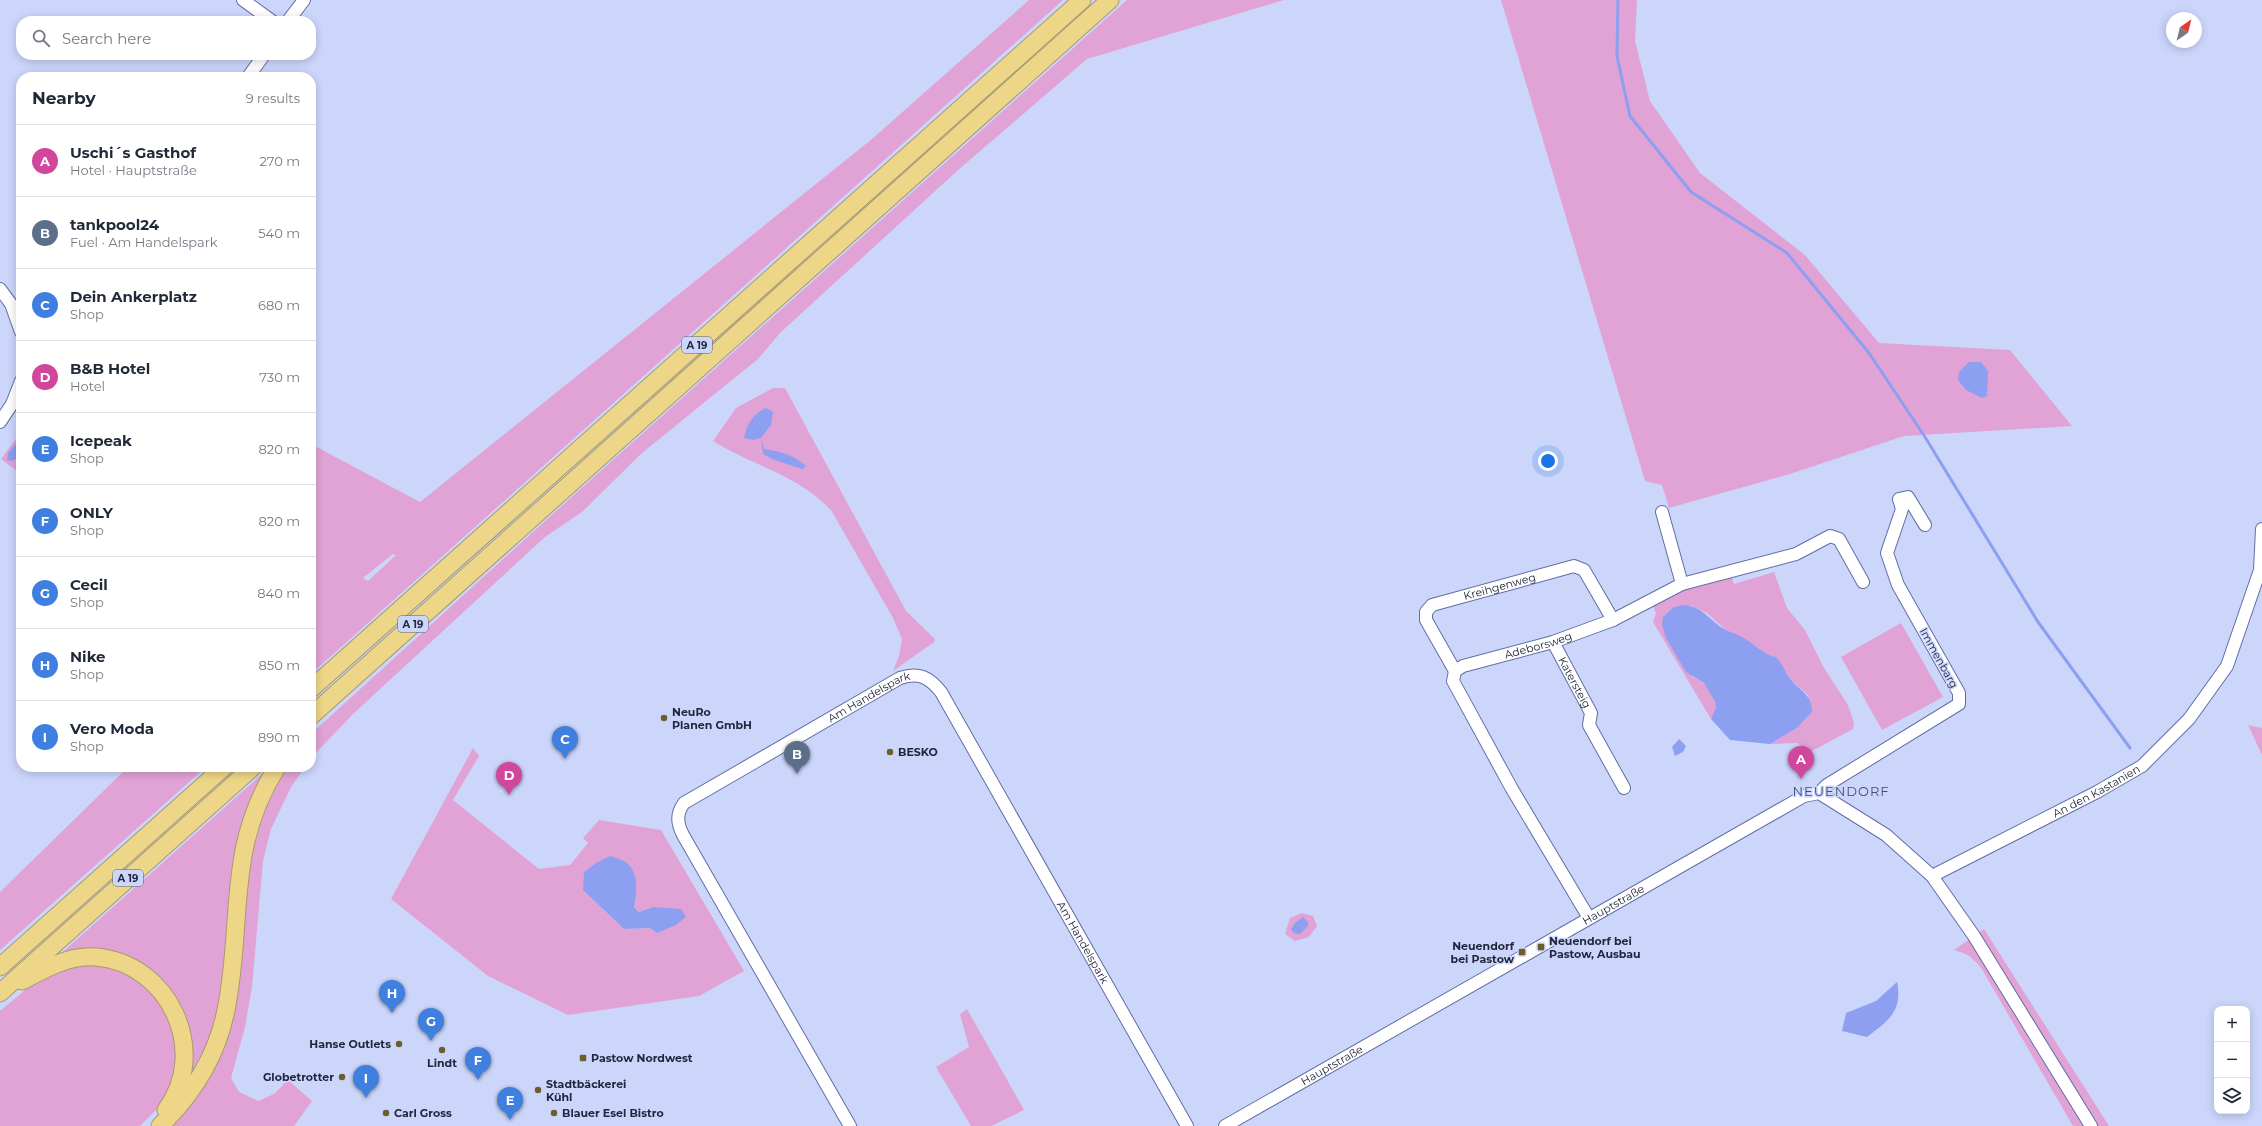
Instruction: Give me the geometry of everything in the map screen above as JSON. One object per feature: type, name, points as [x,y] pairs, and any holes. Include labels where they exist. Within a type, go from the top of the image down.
[{"type":"highway","name":"A 19","points":[[316,685],[1082,0]]},
{"type":"highway","name":"A 19","points":[[316,712],[1110,0]]},
{"type":"highway","name":"A 19","points":[[0,967],[218,772]]},
{"type":"highway","name":"A 19","points":[[2,992],[247,772]]},
{"type":"highway","points":[[160,1126],[175,1111],[200,1078],[220,1032],[231,983],[238,881],[246,834],[261,795],[274,772]]},
{"type":"highway","points":[[2,992],[56,963],[75,958],[95,957],[127,965],[156,985],[175,1011],[182,1029],[184,1061],[174,1100],[150,1126]]},
{"type":"street","points":[[243,0],[265,16]]},
{"type":"street","points":[[292,16],[304,0]]},
{"type":"street","points":[[252,72],[260,60]]},
{"type":"street","points":[[0,289],[11,304],[16,318]]},
{"type":"street","points":[[0,422],[12,404],[16,394]]},
{"type":"street","name":"Immenbarg","points":[[1819,793],[1827,785],[1959,704],[1959,693],[1898,585],[1886,554],[1902,509],[1899,499],[1908,497],[1925,526]]},
{"type":"street","points":[[1662,512],[1682,584]]},
{"type":"street","name":"An den Kastanien","points":[[1932,876],[2097,792],[2142,766],[2189,720],[2227,666],[2260,570],[2262,529]]},
{"type":"street","name":"Adeborsweg","points":[[1456,671],[1463,666],[1553,642],[1613,620],[1682,584],[1796,554],[1830,536],[1839,539],[1863,582]]},
{"type":"street","name":"Kreihgenweg","points":[[1456,671],[1426,620],[1426,612],[1432,605],[1574,566],[1584,570],[1613,620]]},
{"type":"street","name":"Katersteig","points":[[1553,642],[1591,712],[1589,725],[1624,788]]},
{"type":"street","points":[[1456,671],[1453,682],[1512,789],[1589,918]]},
{"type":"street","name":"Am Handelspark","points":[[850,1126],[683,835],[679,826],[678,816],[684,803],[900,678],[918,674],[926,677],[941,692],[1187,1126]]},
{"type":"street","points":[[1819,793],[1886,835],[1932,876],[1979,945],[2091,1126]]},
{"type":"street","name":"Hauptstraße","points":[[1225,1126],[1804,796],[1819,793]]},
{"type":"shaded area","points":[[1029,0],[1063,0],[316,670],[316,447],[420,502],[872,139]],"holes":[[[393,554],[396,555],[368,581],[363,578]]]},
{"type":"shaded area","points":[[1127,0],[1284,0],[1087,59],[957,171],[780,333],[758,359],[642,453],[582,512],[545,537],[353,714],[316,753],[316,729],[556,511]]},
{"type":"shaded area","points":[[1501,0],[1637,0],[1635,41],[1650,101],[1700,173],[1805,255],[1879,343],[2010,350],[2072,426],[1904,436],[1790,474],[1669,508],[1662,485],[1645,481]]},
{"type":"shaded area","points":[[773,388],[785,388],[906,611],[935,639],[934,642],[893,671],[899,656],[902,639],[893,618],[831,510],[818,498],[789,479],[728,450],[713,441],[736,408]]},
{"type":"shaded area","points":[[16,439],[16,470],[1,459]]},
{"type":"shaded area","points":[[1774,572],[1787,608],[1805,630],[1824,668],[1848,705],[1854,723],[1853,729],[1810,752],[1797,743],[1770,744],[1797,728],[1812,712],[1808,695],[1792,681],[1776,657],[1768,655],[1738,635],[1727,631],[1707,613],[1690,605],[1692,677],[1705,684],[1715,697],[1716,708],[1711,719],[1653,622],[1656,613],[1652,604],[1683,588],[1731,575],[1734,584]]},
{"type":"shaded area","points":[[1901,623],[1943,697],[1882,730],[1841,657]]},
{"type":"shaded area","points":[[2248,725],[2262,728],[2262,755]]},
{"type":"shaded area","points":[[473,748],[479,756],[453,800],[539,869],[570,865],[588,843],[583,838],[599,820],[661,830],[744,971],[699,996],[568,1015],[488,976],[391,899]],"holes":[[[583,890],[636,896],[634,907],[639,912],[653,907],[657,933],[650,928],[624,929]]]},
{"type":"shaded area","points":[[123,772],[200,772],[0,950],[0,892]]},
{"type":"shaded area","points":[[264,772],[269,772],[229,953],[214,1036],[183,1095],[189,1061],[146,969],[56,958]]},
{"type":"shaded area","points":[[280,772],[302,772],[291,787],[271,829],[263,861],[252,987],[245,1027],[231,1078],[239,1092],[258,1101],[274,1094],[288,1080],[312,1101],[294,1126],[166,1126],[210,1068],[253,826]]},
{"type":"shaded area","points":[[1302,913],[1313,916],[1317,926],[1309,937],[1295,941],[1285,934],[1290,918]]},
{"type":"shaded area","points":[[1984,929],[2109,1126],[2073,1126],[1980,966],[1968,955],[1954,950]]},
{"type":"shaded area","points":[[90,962],[132,973],[170,1011],[179,1059],[168,1098],[140,1126],[0,1126],[0,1011],[42,976]]},
{"type":"shaded area","points":[[967,1009],[1024,1110],[991,1126],[971,1126],[936,1067],[969,1047],[960,1014]]},
{"type":"water","points":[[1969,362],[1981,362],[1988,371],[1987,396],[1982,398],[1966,390],[1958,380],[1959,372]]},
{"type":"water","points":[[766,408],[773,412],[771,425],[761,438],[753,440],[744,438],[751,420],[761,410]]},
{"type":"water","points":[[761,438],[764,449],[791,456],[806,466],[802,469],[772,459],[763,454]]},
{"type":"water","points":[[16,444],[16,458],[12,461],[7,460],[8,453]]},
{"type":"water","points":[[1684,605],[1700,610],[1716,624],[1743,638],[1766,653],[1776,657],[1790,678],[1806,694],[1812,706],[1812,712],[1797,728],[1770,744],[1730,740],[1711,719],[1716,708],[1715,701],[1704,683],[1686,672],[1666,638],[1662,625],[1663,617],[1674,607]]},
{"type":"water","points":[[1679,739],[1686,746],[1683,752],[1675,756],[1672,747]]},
{"type":"water","points":[[610,856],[624,861],[632,868],[636,879],[636,896],[634,907],[639,912],[653,907],[681,909],[686,917],[676,925],[657,933],[650,928],[624,929],[583,890],[584,872],[596,863]]},
{"type":"water","points":[[1303,917],[1308,922],[1308,926],[1300,934],[1294,933],[1291,929],[1295,923]]},
{"type":"water","points":[[1897,982],[1898,1001],[1896,1008],[1881,1026],[1867,1037],[1842,1031],[1846,1013],[1876,1001]]},
{"type":"waterway","points":[[1618,0],[1617,56],[1630,116],[1691,192],[1787,253],[1869,353],[1925,437],[2038,622],[2130,748]]},
{"type":"place","name":"NeuRo Planen GmbH","points":[[664,718]]},
{"type":"place","name":"BESKO","points":[[890,752]]},
{"type":"place","name":"Dein Ankerplatz","points":[[565,759]]},
{"type":"place","name":"tankpool24","points":[[797,774]]},
{"type":"place","name":"Uschi´s Gasthof","points":[[1801,779]]},
{"type":"place","name":"B&B Hotel","points":[[509,795]]},
{"type":"place","name":"Neuendorf bei Pastow, Ausbau","points":[[1541,947]]},
{"type":"place","name":"Neuendorf bei Pastow","points":[[1522,952]]},
{"type":"place","name":"Nike","points":[[392,1013]]},
{"type":"place","name":"Cecil","points":[[431,1041]]},
{"type":"place","name":"Hanse Outlets","points":[[399,1044]]},
{"type":"place","name":"Lindt","points":[[442,1050]]},
{"type":"place","name":"Pastow Nordwest","points":[[583,1058]]},
{"type":"place","name":"Globetrotter","points":[[342,1077]]},
{"type":"place","name":"ONLY","points":[[478,1080]]},
{"type":"place","name":"Stadtbäckerei Kühl","points":[[538,1090]]},
{"type":"place","name":"Vero Moda","points":[[366,1098]]},
{"type":"place","name":"Carl Gross","points":[[386,1113]]},
{"type":"place","name":"Blauer Esel Bistro","points":[[554,1113]]},
{"type":"place","name":"Icepeak","points":[[510,1120]]},
{"type":"district","name":"NEUENDORF","points":[[1841,791]]}]
